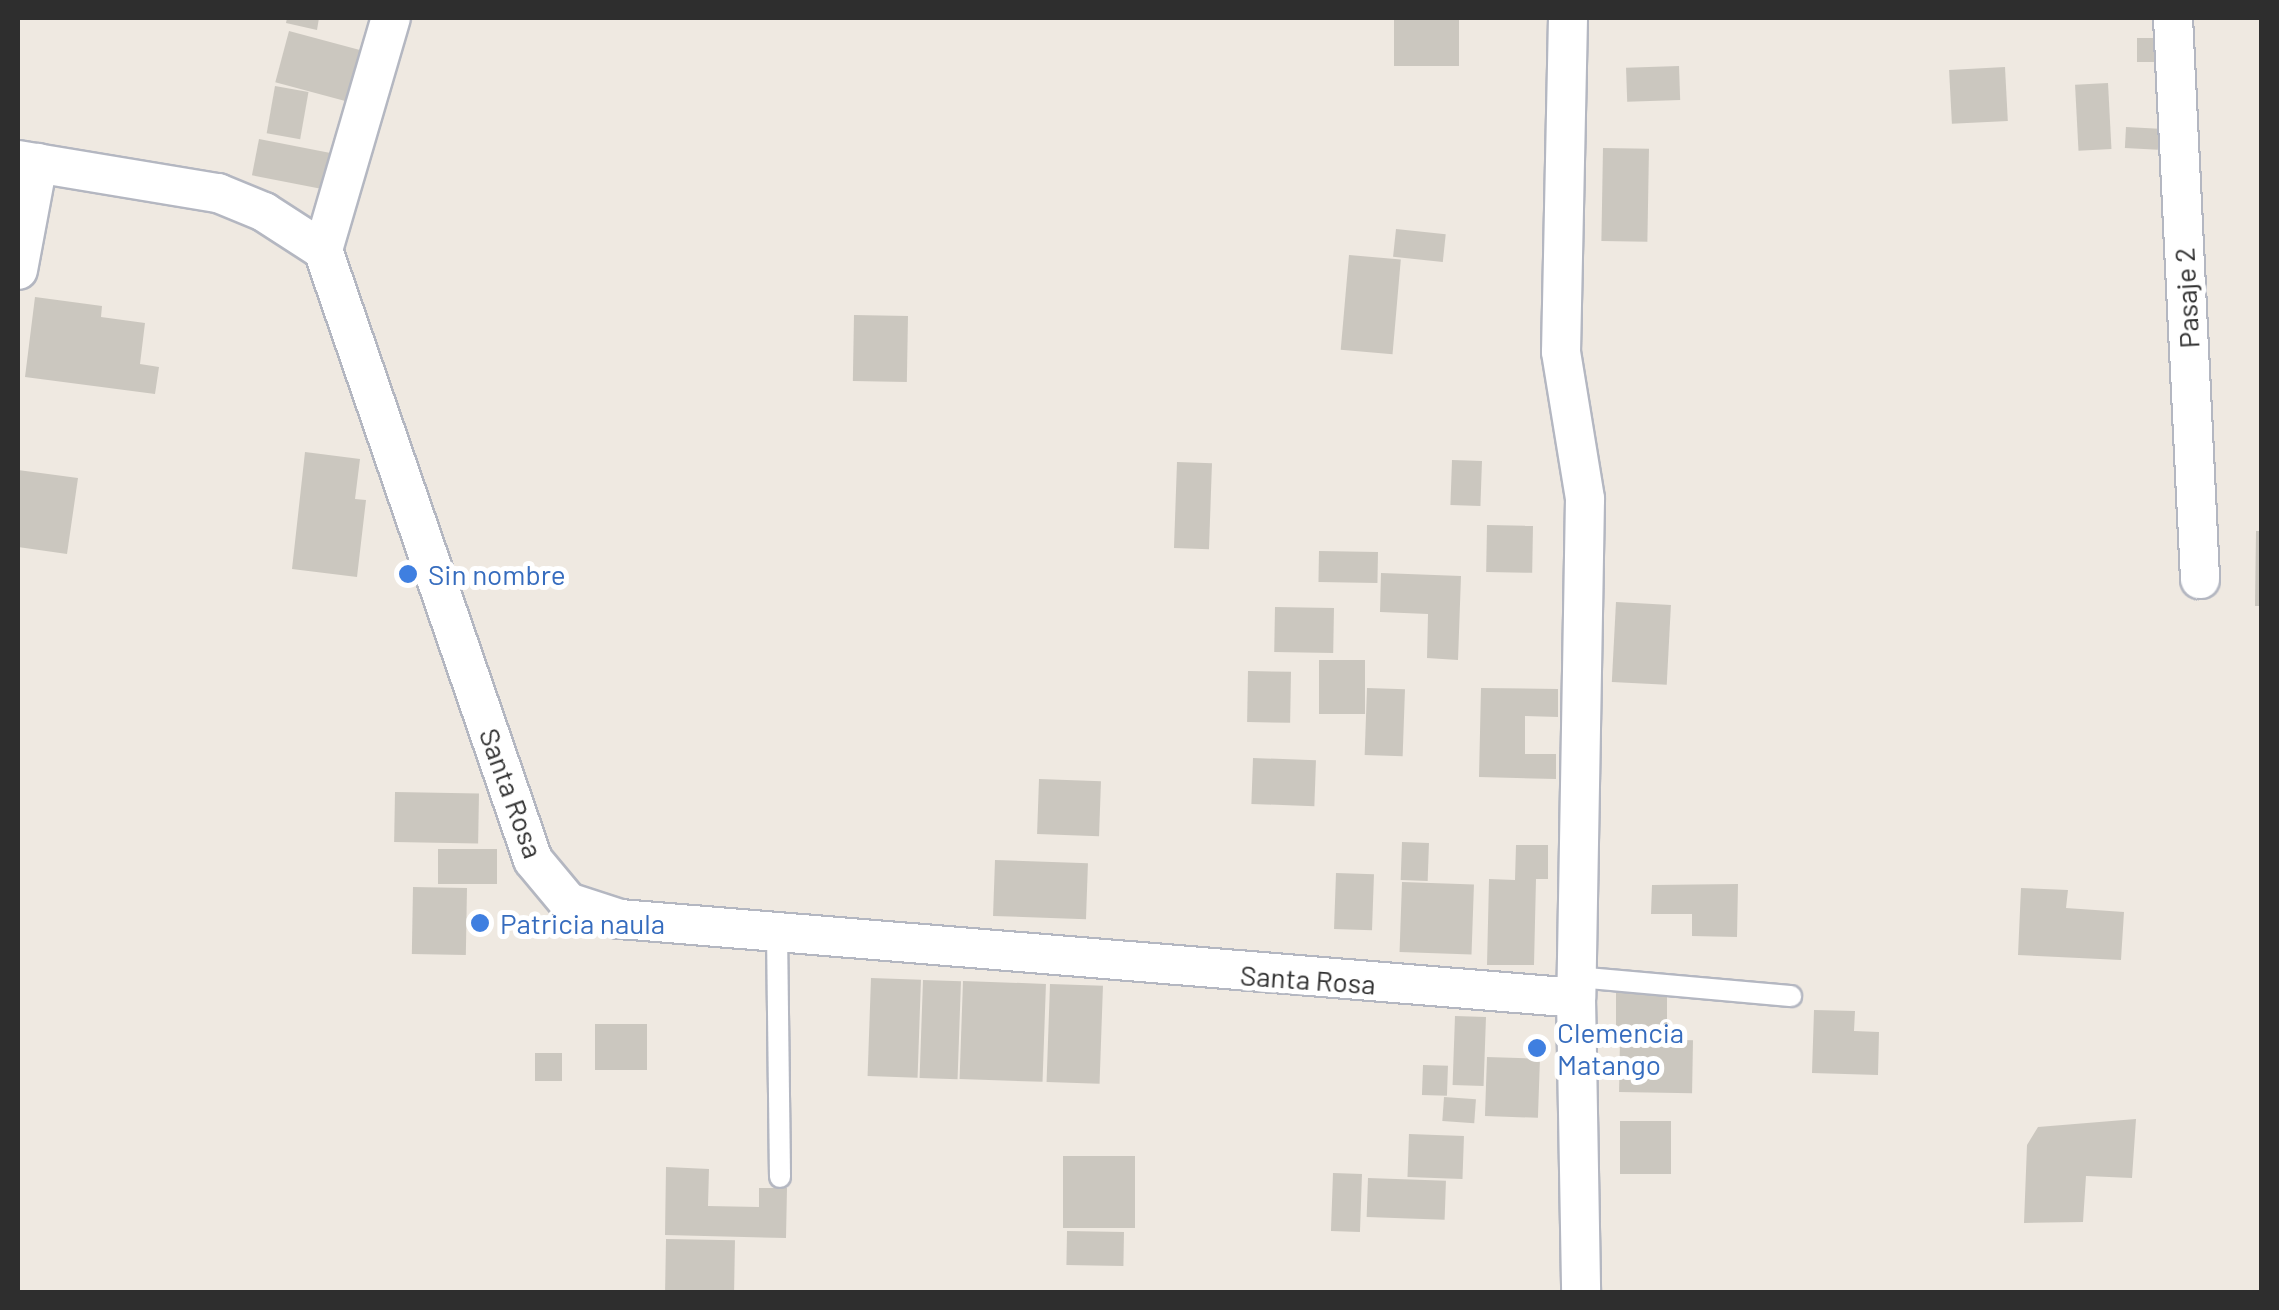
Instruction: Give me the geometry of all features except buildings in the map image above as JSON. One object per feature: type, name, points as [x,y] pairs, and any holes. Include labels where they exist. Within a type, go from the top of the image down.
[{"type":"street","points":[[18,270],[28,162],[218,193],[264,212],[323,250],[391,18]]},
{"type":"street","points":[[1568,18],[1562,352],[1585,498],[1576,988],[1581,1292]]},
{"type":"street","name":"Pasaje 2","points":[[2173,18],[2200,579]]},
{"type":"street","name":"Santa Rosa","points":[[323,250],[532,860],[568,902],[620,919],[1576,988]]},
{"type":"lane","points":[[776,931],[780,1177]]},
{"type":"lane","points":[[1576,988],[1791,996]]},
{"type":"place","name":"Sin nombre","points":[[408,574]]},
{"type":"place","name":"Patricia naula","points":[[480,923]]},
{"type":"place","name":"Clemencia Matango","points":[[1537,1048]]}]
